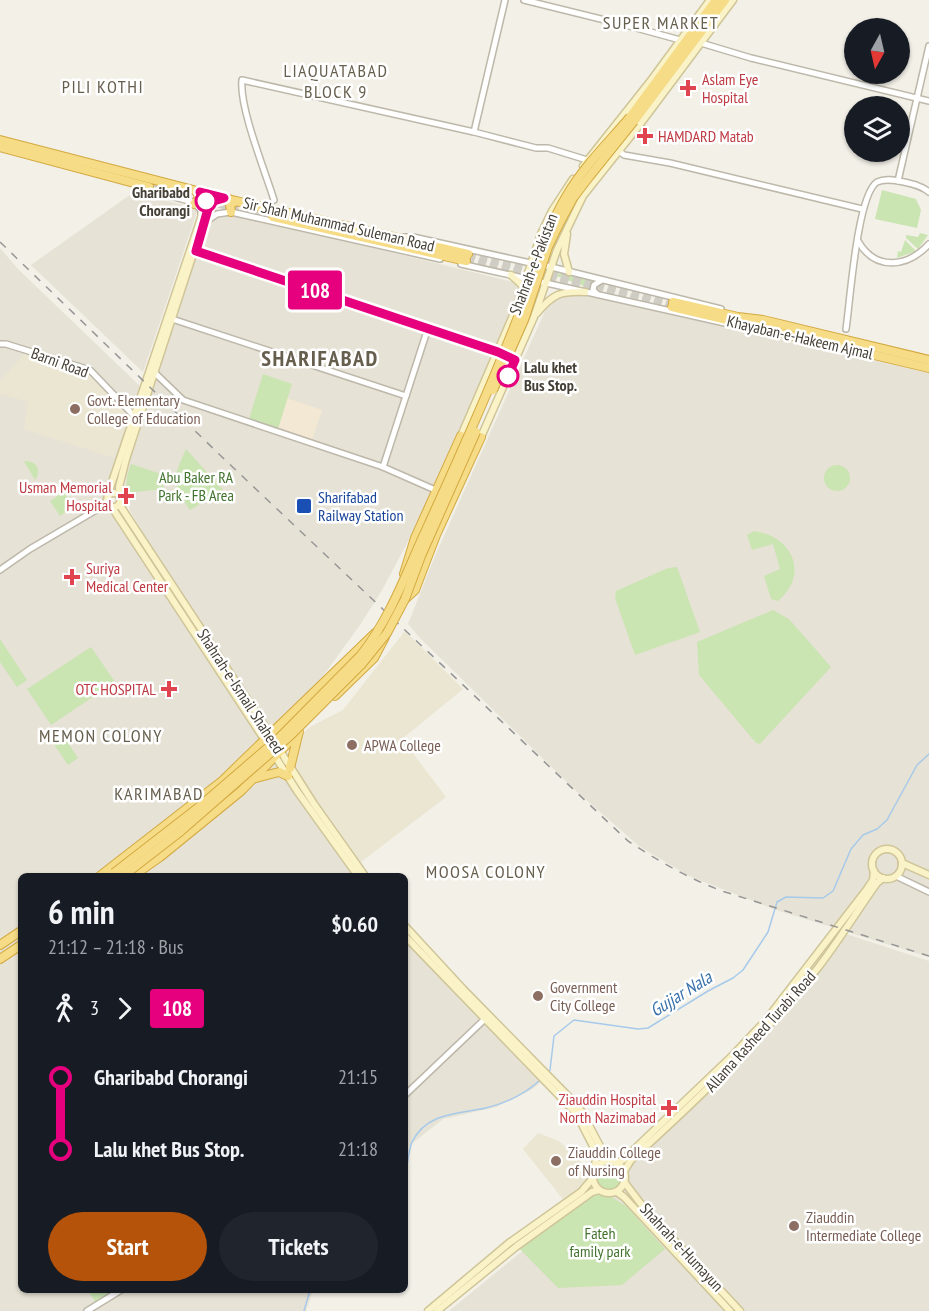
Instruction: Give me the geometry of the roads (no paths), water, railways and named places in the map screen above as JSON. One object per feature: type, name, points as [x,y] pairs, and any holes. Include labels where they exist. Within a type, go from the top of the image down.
[{"type":"highway","points":[[137,873],[160,857],[253,779],[374,658],[524,320],[548,247],[560,222],[573,198],[629,118],[716,0]]},
{"type":"highway","points":[[629,118],[725,0]]},
{"type":"highway","name":"Sir Shah Muhammad Suleman Road","points":[[0,140],[198,192],[393,237],[467,257],[273,217]]},
{"type":"highway","points":[[0,147],[149,187]]},
{"type":"highway","points":[[194,204],[199,199],[198,192]]},
{"type":"highway","points":[[231,212],[230,205],[236,201]]},
{"type":"highway","points":[[319,232],[363,237]]},
{"type":"highway","points":[[377,240],[421,255]]},
{"type":"highway","name":"Khayaban-e-Hakeem Ajmal","points":[[929,360],[763,320],[672,305],[929,368]]},
{"type":"highway","points":[[112,873],[199,807],[279,738],[361,655],[402,596],[406,562],[461,435]]},
{"type":"highway","points":[[402,596],[415,590],[445,515],[481,437]]},
{"type":"highway","points":[[103,873],[221,782],[378,631]]},
{"type":"highway","points":[[127,873],[181,831],[291,735],[362,665],[387,633]]},
{"type":"highway","points":[[253,779],[273,772],[289,772],[298,733]]},
{"type":"highway","points":[[0,945],[18,933]]},
{"type":"highway","points":[[0,959],[18,947]]},
{"type":"main road","name":"Shahrah-e-Pakistan","points":[[461,435],[517,306],[530,263],[552,211],[587,160],[629,118],[652,79],[710,0]]},
{"type":"main road","points":[[481,437],[534,317],[551,265],[583,196],[733,0]]},
{"type":"main road","points":[[108,494],[154,373],[196,251],[206,201],[205,197],[198,192]]},
{"type":"main road","points":[[115,504],[136,419],[203,220],[210,202],[224,198]]},
{"type":"main road","points":[[567,230],[564,254],[569,272]]},
{"type":"main road","points":[[533,255],[540,264],[551,265]]},
{"type":"main road","points":[[511,275],[523,284],[539,288],[541,294]]},
{"type":"main road","points":[[534,317],[550,298],[558,294],[568,291],[585,292]]},
{"type":"main road","points":[[108,494],[116,493],[115,504]]},
{"type":"main road","points":[[108,494],[115,504]]},
{"type":"main road","name":"Shahrah-e-Ismail Shaheed","points":[[115,504],[356,873]]},
{"type":"main road","name":"Shahrah-e-Ismail Shaheed","points":[[289,772],[363,873]]},
{"type":"main road","points":[[891,849],[899,854],[902,863],[900,872],[896,876],[884,878],[874,871],[872,861],[881,850],[891,849]]},
{"type":"main road","points":[[902,863],[929,875]]},
{"type":"main road","name":"Allama Rasheed Turabi Road","points":[[775,1014],[867,889],[873,880],[874,871]]},
{"type":"main road","name":"Allama Rasheed Turabi Road","points":[[624,1171],[632,1160],[687,1109],[817,969],[877,883],[884,878]]},
{"type":"main road","points":[[408,929],[486,1018]]},
{"type":"main road","points":[[408,939],[532,1064],[576,1113],[596,1152],[593,1179],[581,1192],[509,1243],[428,1311]]},
{"type":"main road","name":"Allama Rasheed Turabi Road","points":[[614,1162],[623,1160],[757,1034]]},
{"type":"main road","points":[[532,1064],[557,1084],[582,1112],[603,1152],[624,1171],[624,1183],[617,1192],[608,1194],[599,1190],[593,1179]]},
{"type":"main road","points":[[595,1170],[601,1163],[614,1162]]},
{"type":"main road","name":"Shahrah-e-Humayun","points":[[624,1183],[644,1208],[741,1311]]},
{"type":"main road","points":[[437,1311],[518,1246],[592,1192],[599,1190]]},
{"type":"main road","name":"Shahrah-e-Humayun","points":[[617,1192],[730,1311]]},
{"type":"street","points":[[474,132],[505,0]]},
{"type":"street","points":[[524,0],[680,40]]},
{"type":"street","points":[[701,43],[751,58],[929,101]]},
{"type":"street","points":[[898,181],[929,46]]},
{"type":"street","points":[[274,200],[246,110],[241,89],[242,80],[536,148],[548,148],[587,160]]},
{"type":"street","points":[[619,151],[624,155],[670,163],[862,209]]},
{"type":"street","points":[[43,160],[194,204],[201,210],[203,220],[217,214],[231,212],[522,276],[526,271],[525,264],[517,259]]},
{"type":"street","points":[[846,329],[855,252],[862,209],[868,193],[876,183],[888,179],[920,186],[929,192]]},
{"type":"street","points":[[393,237],[413,237],[530,263],[551,265],[569,272],[763,320]]},
{"type":"street","points":[[858,241],[869,256],[886,262],[910,258],[929,244]]},
{"type":"street","points":[[196,251],[428,328],[515,360]]},
{"type":"street","points":[[599,295],[595,293],[594,288],[596,282],[602,280]]},
{"type":"street","points":[[523,284],[545,283],[742,328],[811,340]]},
{"type":"street","points":[[172,320],[406,396]]},
{"type":"street","points":[[383,467],[428,328]]},
{"type":"street","name":"Barni Road","points":[[0,344],[90,370],[136,419]]},
{"type":"street","points":[[154,373],[183,400],[383,467],[433,489]]},
{"type":"street","points":[[0,570],[30,549],[115,504]]},
{"type":"street","points":[[896,876],[929,892]]},
{"type":"street","points":[[408,1092],[486,1018]]},
{"type":"street","points":[[87,1311],[116,1293]]},
{"type":"waterway","name":"Gujjar Nala","points":[[547,1073],[550,1070],[554,1036],[574,1020],[638,1029],[648,1028],[743,970],[768,932],[777,902],[786,897],[823,898],[833,891],[851,849],[863,835],[877,829],[887,820],[917,765],[929,754]]},
{"type":"waterway","name":"Gujjar Nala","points":[[408,1160],[412,1142],[426,1125],[454,1113],[486,1108],[508,1101],[540,1080]]},
{"type":"waterway","name":"Gujjar Nala","points":[[304,1311],[309,1293]]},
{"type":"tunnel","points":[[149,187],[273,217]]},
{"type":"tunnel","points":[[468,254],[673,302]]},
{"type":"tunnel","points":[[466,261],[672,307]]},
{"type":"railway","points":[[0,242],[221,456],[628,841],[674,869],[722,891],[929,956]]},
{"type":"place","name":"Aslam Eye Hospital","points":[[688,88]]},
{"type":"place","name":"HAMDARD Matab","points":[[645,136]]},
{"type":"place","name":"Gharibabd Chorangi","points":[[206,201]]},
{"type":"place","name":"Lalu khet Bus Stop.","points":[[508,376]]},
{"type":"place","name":"Govt. Elementary College of Education","points":[[75,409]]},
{"type":"place","name":"Usman Memorial Hospital","points":[[126,496]]},
{"type":"place","name":"Sharifabad Railway Station","points":[[304,506]]},
{"type":"place","name":"Suriya Medical Center","points":[[72,577]]},
{"type":"place","name":"OTC HOSPITAL","points":[[169,689]]},
{"type":"place","name":"APWA College","points":[[352,745]]},
{"type":"place","name":"Government City College","points":[[538,996]]},
{"type":"place","name":"Ziauddin Hospital North Nazimabad","points":[[669,1108]]},
{"type":"place","name":"Ziauddin College of Nursing","points":[[556,1161]]},
{"type":"place","name":"Ziauddin Intermediate College","points":[[794,1226]]},
{"type":"district","name":"SUPER MARKET","points":[[661,23]]},
{"type":"district","name":"LIAQUATABAD BLOCK 9","points":[[336,82]]},
{"type":"district","name":"PILI KOTHI","points":[[103,87]]},
{"type":"district","name":"SHARIFABAD","points":[[320,358]]},
{"type":"district","name":"MEMON COLONY","points":[[101,736]]},
{"type":"district","name":"KARIMABAD","points":[[159,794]]},
{"type":"district","name":"MOOSA COLONY","points":[[486,872]]},
{"type":"park label","name":"Abu Baker RA Park - FB Area","points":[[196,486]]},
{"type":"park label","name":"Fateh family park","points":[[600,1242]]}]
